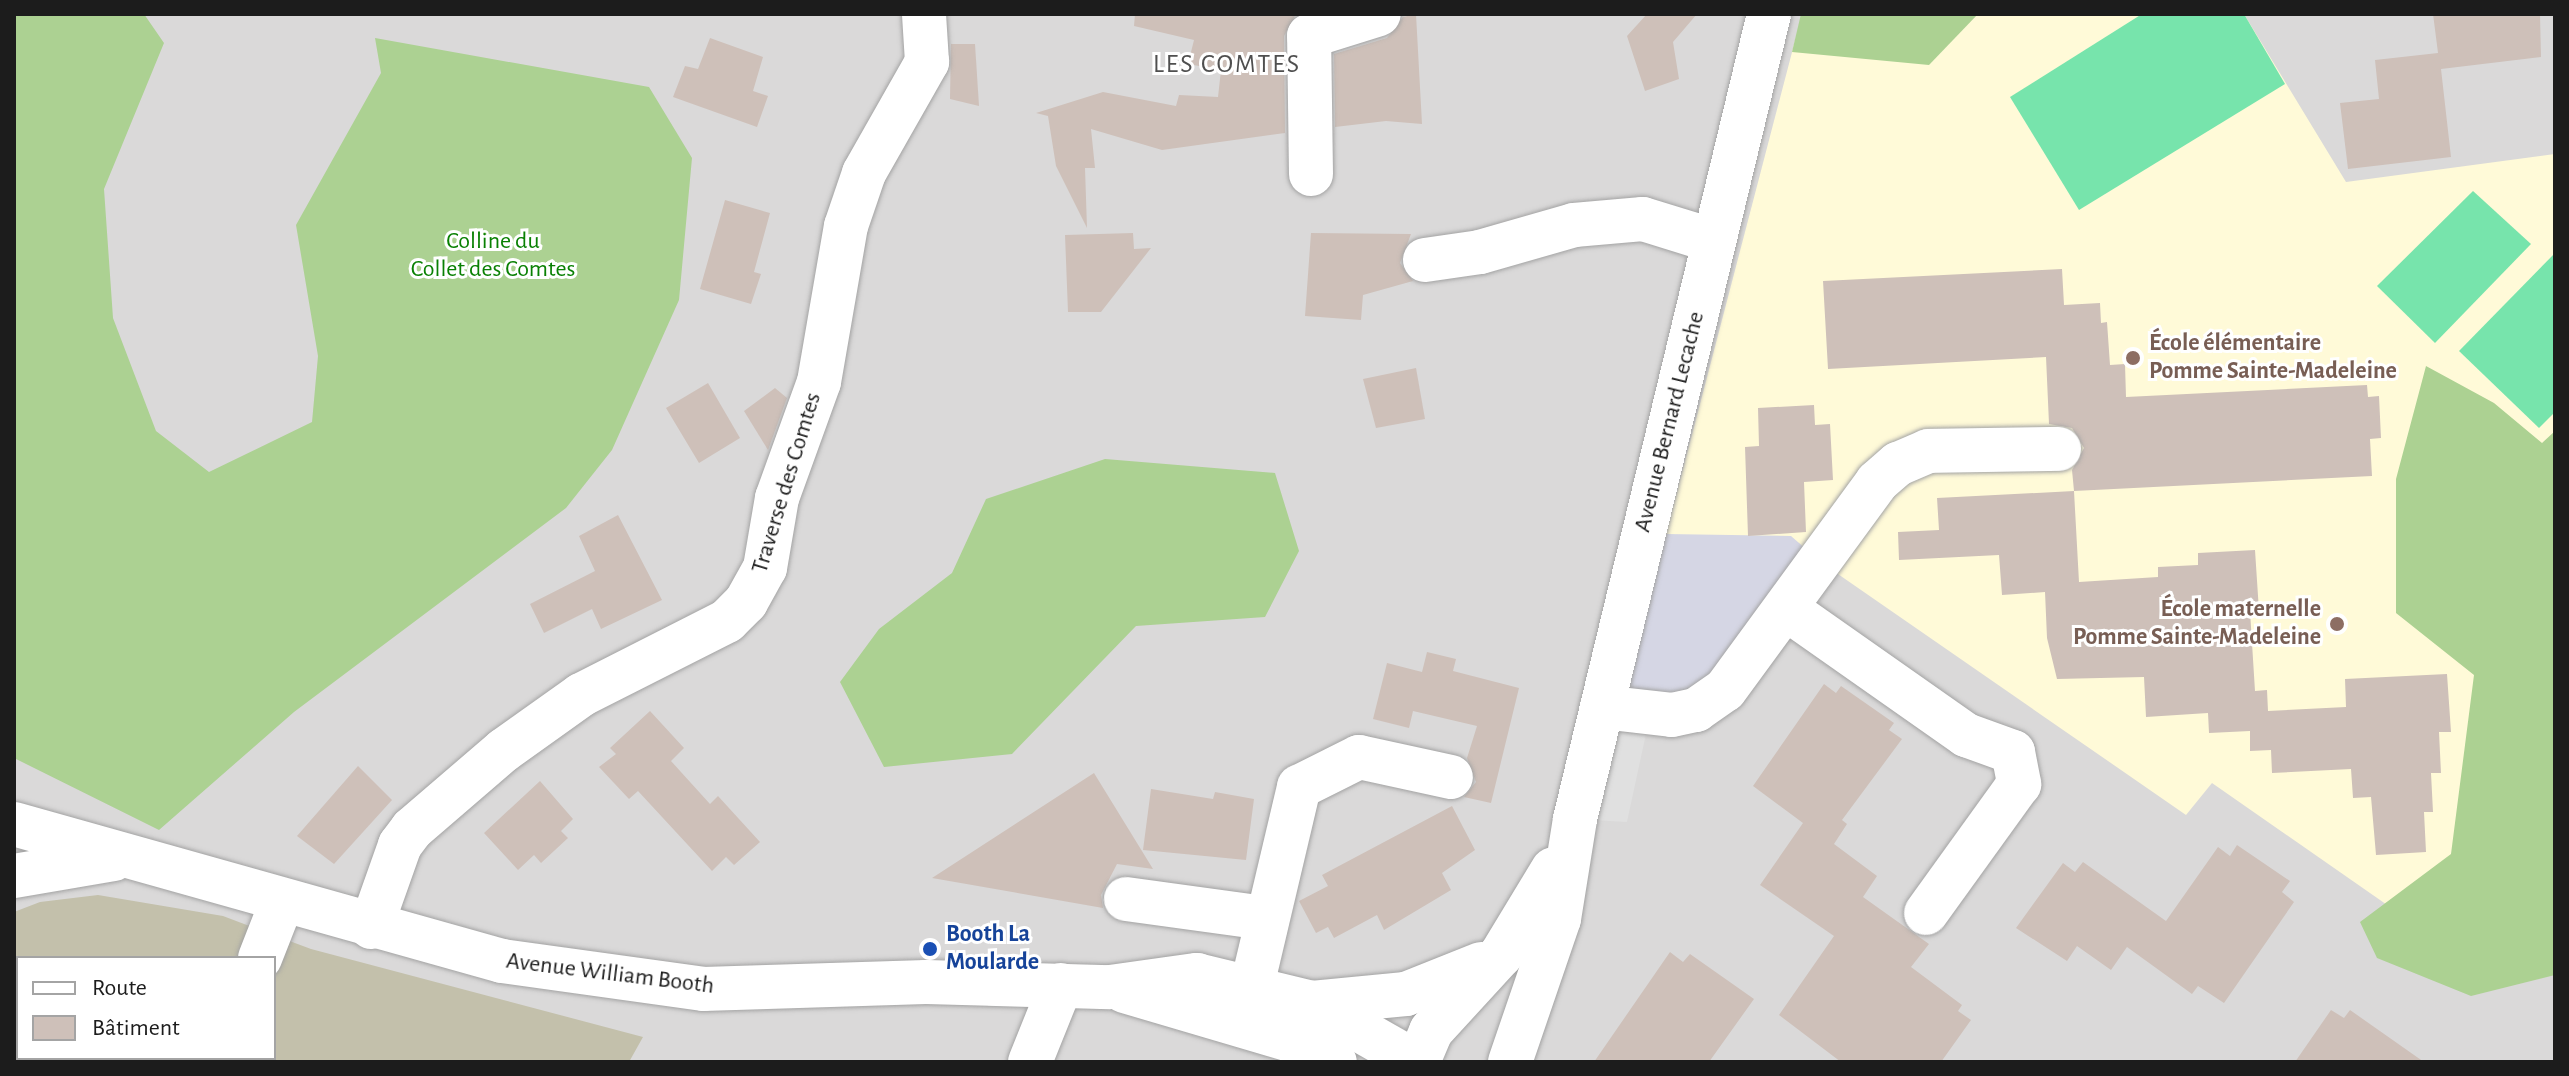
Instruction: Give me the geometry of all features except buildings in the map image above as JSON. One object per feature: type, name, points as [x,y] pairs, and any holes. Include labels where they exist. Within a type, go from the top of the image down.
[{"type":"street","name":"Traverse des Comtes","points":[[371,927],[400,845],[412,829],[504,750],[581,695],[727,621],[746,602],[765,568],[777,498],[819,382],[850,213],[864,173],[927,62],[924,14]]},
{"type":"street","points":[[1311,174],[1309,36],[1379,14]]},
{"type":"street","name":"Avenue Bernard Lecache","points":[[1505,1057],[1559,919],[1572,831],[1769,14]]},
{"type":"street","points":[[1425,260],[1480,252],[1574,225],[1643,219],[1714,241]]},
{"type":"street","points":[[1602,707],[1648,714],[1696,710],[1725,690],[1788,610],[1877,482],[1898,464],[1928,451],[2059,449]]},
{"type":"street","points":[[1788,610],[1966,735],[2013,752],[2019,784],[1926,913]]},
{"type":"street","points":[[1251,990],[1265,918],[1299,787],[1359,757],[1451,777]]},
{"type":"street","name":"Avenue William Booth","points":[[14,824],[371,927],[502,961],[703,989],[926,982],[1110,987],[1197,975],[1312,1003],[1417,1062]]},
{"type":"street","name":"Avenue Bernard Lecache","points":[[1417,1062],[1431,1031],[1501,955],[1538,898],[1572,831]]},
{"type":"street","name":"Avenue William Booth","points":[[14,876],[125,857]]},
{"type":"street","points":[[1126,899],[1265,918]]},
{"type":"street","points":[[261,956],[282,902]]},
{"type":"street","points":[[1312,1003],[1406,994],[1501,955]]},
{"type":"street","points":[[1030,1062],[1061,985]]},
{"type":"street","name":"Avenue William Booth","points":[[1110,987],[1291,1040],[1335,1062]]},
{"type":"shaded area","points":[[14,14],[2555,14],[2555,1062],[14,1062]]},
{"type":"shaded area","name":"École élémentaire Pomme Sainte-Madeleine","points":[[1802,14],[2244,14],[2346,182],[2555,154],[2555,583],[2469,962],[2212,783],[2186,815],[1822,563],[1666,534]]},
{"type":"shaded area","points":[[1666,534],[1791,536],[1822,563],[1725,690],[1623,710]]},
{"type":"shaded area","points":[[1596,731],[1646,734],[1627,822],[1575,819]]},
{"type":"shaded area","points":[[98,895],[223,916],[311,949],[643,1037],[629,1062],[14,1062],[14,912],[40,902]]},
{"type":"green space","name":"Colline du Collet des Comtes","points":[[14,14],[144,14],[164,43],[104,189],[113,318],[156,431],[209,472],[312,422],[318,356],[296,225],[381,73],[375,38],[649,87],[692,158],[679,300],[612,450],[566,508],[294,712],[159,830],[14,758]]},
{"type":"green space","points":[[1801,14],[1978,14],[1929,65],[1792,52]]},
{"type":"green space","points":[[2142,14],[2244,14],[2285,84],[2079,210],[2010,97]]},
{"type":"green space","points":[[2473,191],[2531,244],[2435,343],[2377,286]]},
{"type":"green space","points":[[2555,253],[2555,412],[2539,428],[2459,351]]},
{"type":"green space","points":[[2426,366],[2494,403],[2542,443],[2555,431],[2555,975],[2471,996],[2377,958],[2360,922],[2451,854],[2474,675],[2396,613],[2396,479]]},
{"type":"green space","points":[[1105,459],[1275,473],[1299,551],[1265,617],[1136,626],[1012,754],[884,767],[840,682],[879,629],[952,573],[986,499]]},
{"type":"place","name":"École élémentaire Pomme Sainte-Madeleine","points":[[2133,358]]},
{"type":"place","name":"École maternelle Pomme Sainte-Madeleine","points":[[2337,624]]},
{"type":"place","name":"Booth La Moularde","points":[[930,949]]},
{"type":"district","name":"LES COMTES","points":[[1227,65]]}]
